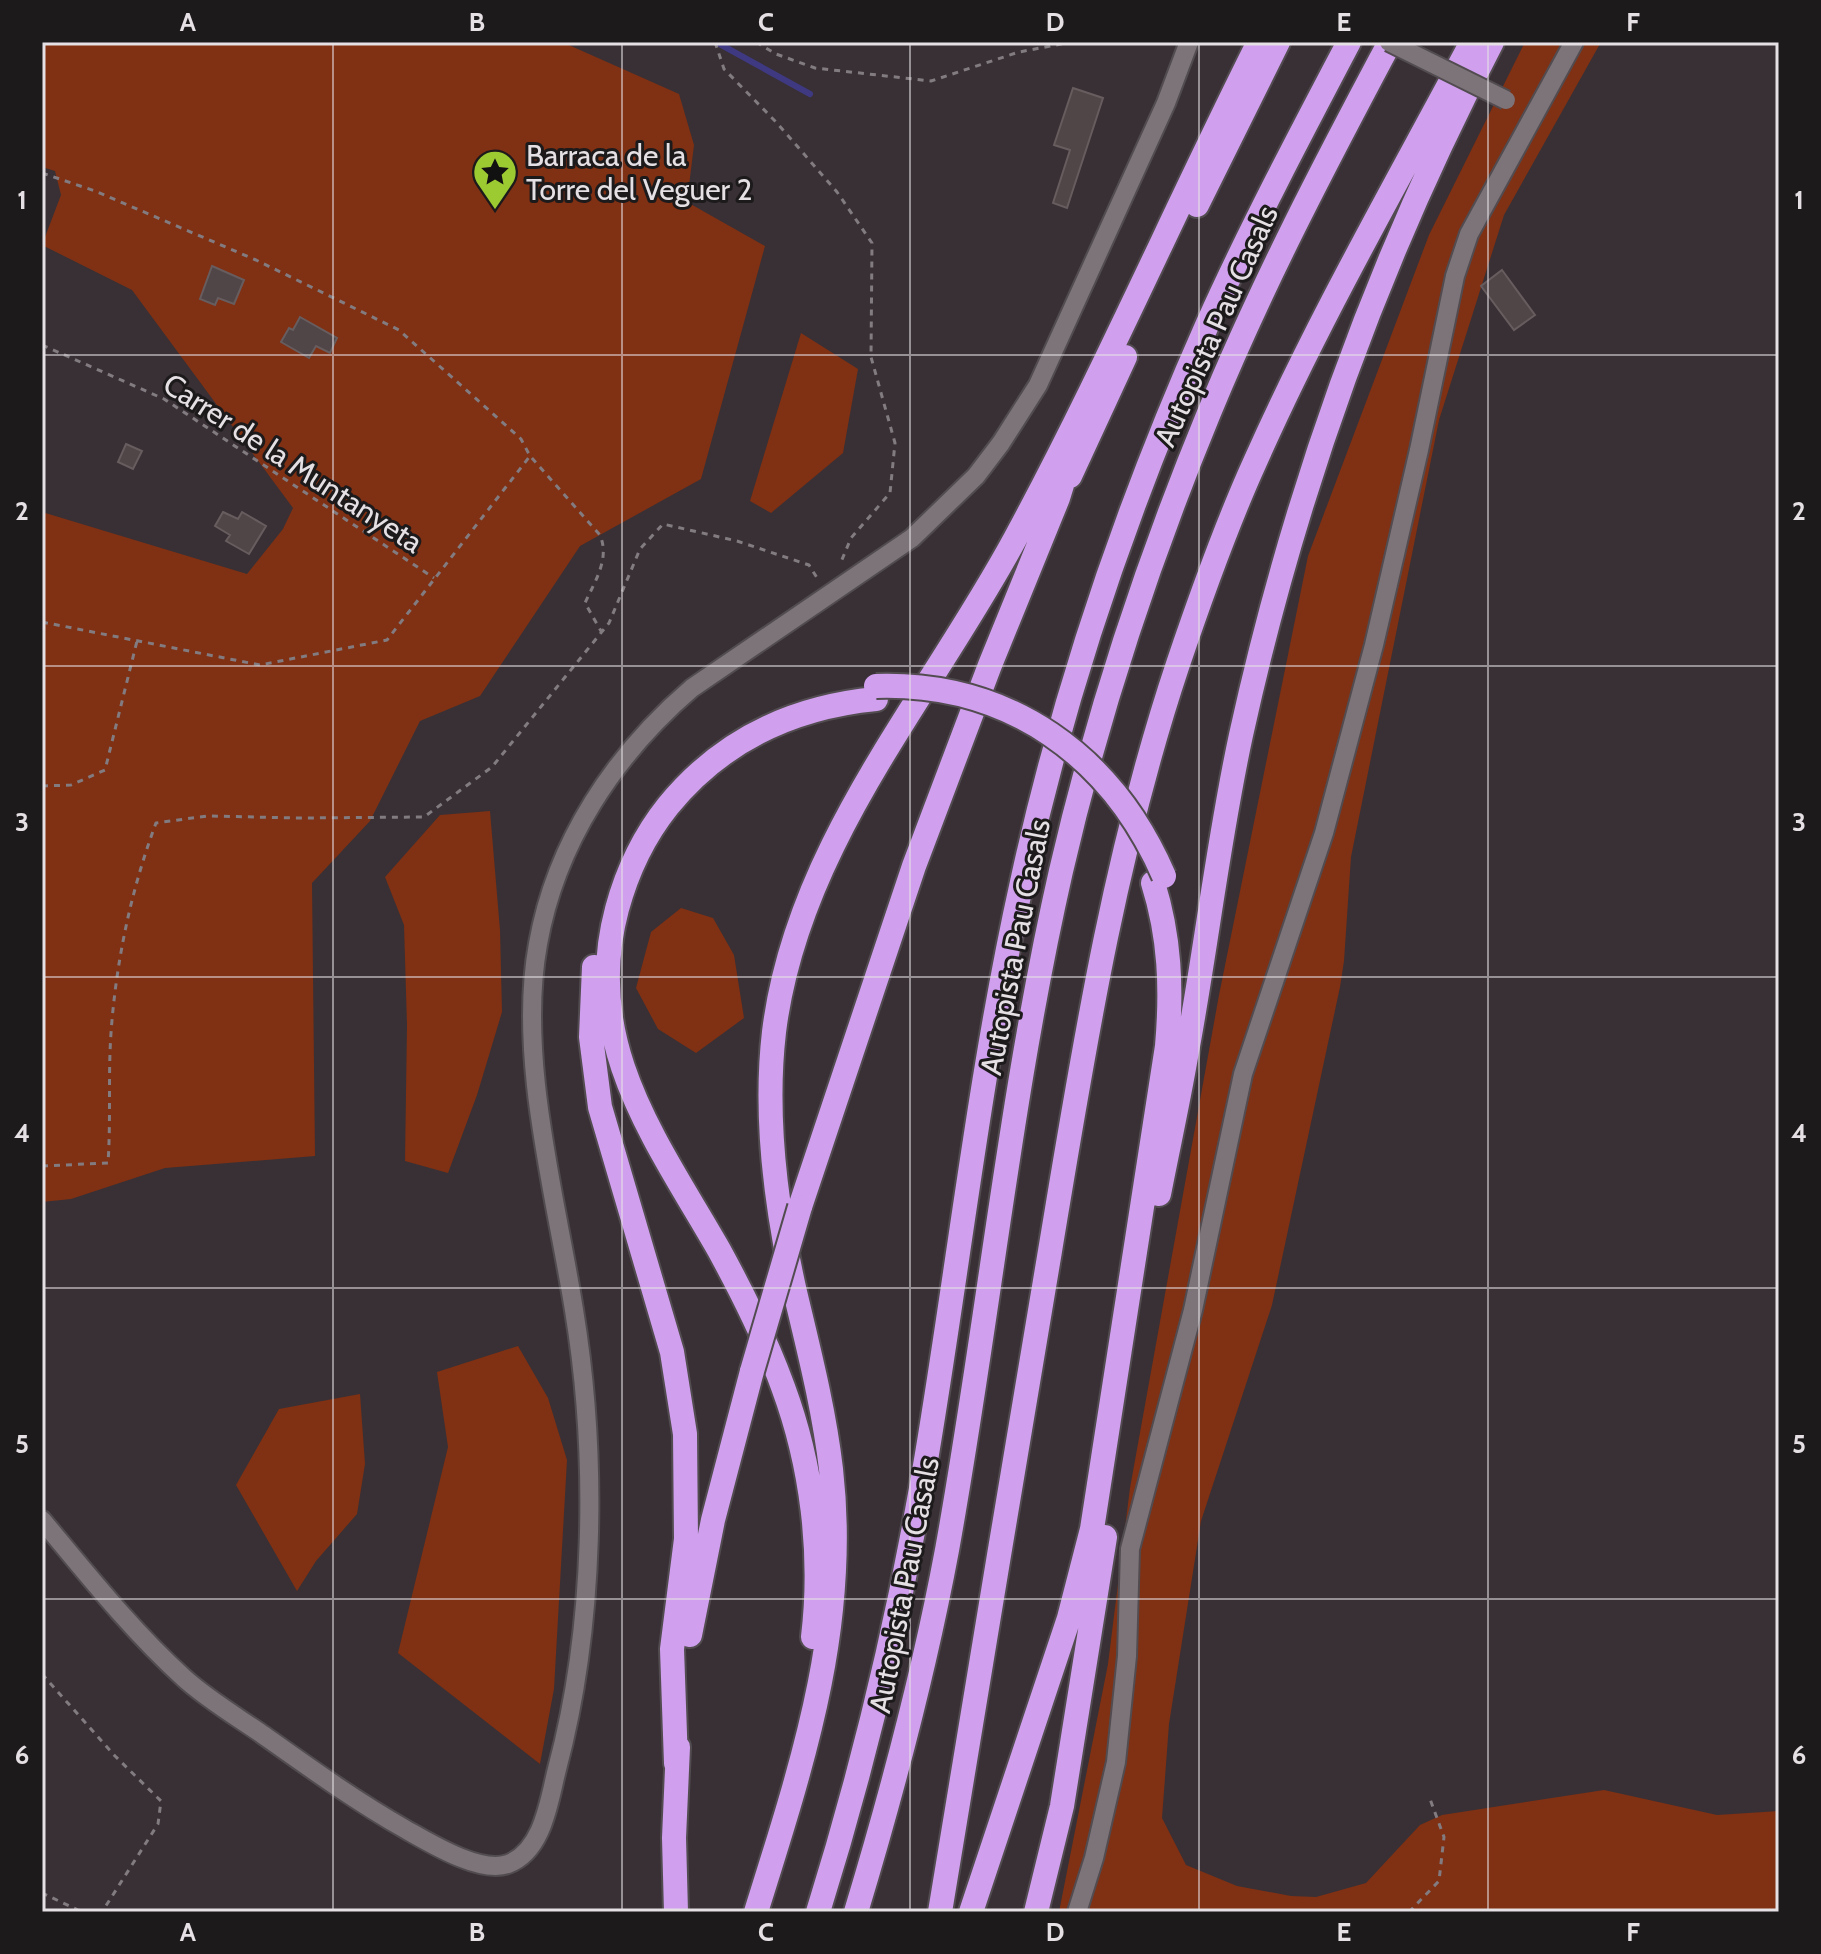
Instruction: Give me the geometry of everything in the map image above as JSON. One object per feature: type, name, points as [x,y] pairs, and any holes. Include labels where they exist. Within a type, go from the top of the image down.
[{"type":"highway","points":[[754,1912],[803,1762],[818,1702],[830,1632],[835,1552],[831,1472],[824,1418],[794,1286],[772,1148],[771,1073],[783,984],[793,941],[827,855],[870,778],[986,592],[1102,371],[1259,42]]},
{"type":"highway","points":[[1058,498],[1278,42]]},
{"type":"highway","name":"Autopista Pau Casals","points":[[818,1912],[867,1743],[910,1551],[1001,977],[1049,769],[1102,593],[1171,409],[1252,232],[1349,42]]},
{"type":"highway","name":"Autopista Pau Casals","points":[[856,1912],[904,1746],[946,1553],[1023,1068],[1045,946],[1078,798],[1140,596],[1209,411],[1292,231],[1389,42]]},
{"type":"highway","points":[[1345,277],[1432,84],[1455,42]]},
{"type":"highway","points":[[940,1912],[1082,1060],[1121,863],[1173,678],[1227,529],[1298,369],[1472,42]]},
{"type":"highway","points":[[1159,1194],[1186,1057],[1214,877],[1241,735],[1300,509],[1329,417],[1390,261],[1492,42]]},
{"type":"highway","points":[[676,1763],[698,1589],[713,1520],[800,1207],[914,866],[990,665],[1058,498],[1068,462],[1096,401],[1102,371]]},
{"type":"highway","points":[[754,1912],[762,1863],[795,1747],[809,1675],[816,1594],[810,1492],[783,1386],[744,1296],[663,1158],[629,1088],[610,1020],[609,953],[621,894],[646,838],[673,800],[706,766],[734,745],[791,717],[876,693]]},
{"type":"highway","points":[[676,1910],[672,1649],[686,1539],[685,1434],[672,1352],[611,1149],[594,1071],[591,1009],[601,921],[619,862],[634,832],[675,778],[698,756],[737,729],[787,704],[821,694],[876,693],[957,707],[1005,724],[1045,746],[1080,775],[1111,808],[1174,907],[1182,946],[1184,983],[1180,1047],[1159,1194],[1062,1806],[1036,1912]]},
{"type":"highway","points":[[971,1912],[1069,1618],[1092,1529],[1167,1046],[1169,948],[1158,880]]},
{"type":"street","points":[[42,1520],[100,1589],[186,1680],[361,1804],[467,1860],[492,1866],[509,1864],[535,1840],[544,1820],[566,1735],[580,1634],[589,1481],[586,1400],[575,1315],[537,1093],[533,988],[537,945],[559,869],[601,788],[658,717],[692,688],[912,538],[976,476],[1038,385],[1166,103],[1189,42]]},
{"type":"street","points":[[1389,42],[1534,114]]},
{"type":"street","points":[[1077,1912],[1094,1858],[1116,1762],[1127,1656],[1130,1549],[1193,1310],[1243,1074],[1324,833],[1370,659],[1419,450],[1455,276],[1469,234],[1574,42]]},
{"type":"path","points":[[715,42],[724,69],[777,123],[837,192],[872,243],[871,357],[895,443],[890,493],[851,538],[828,595]]},
{"type":"path","points":[[756,42],[776,54],[815,68],[931,81],[1019,52],[1072,42]]},
{"type":"path","points":[[42,173],[95,191],[256,260],[399,330],[521,439],[530,456],[600,535],[605,547],[602,566],[585,603],[601,632]]},
{"type":"path","name":"Carrer de la Muntanyeta","points":[[42,345],[164,399],[434,578]]},
{"type":"path","points":[[42,622],[260,665],[387,640],[530,456]]},
{"type":"path","points":[[42,1166],[108,1163],[111,1033],[120,959],[144,857],[156,823],[207,816],[424,817],[492,767],[609,623],[640,549],[663,524],[737,541],[809,565],[828,595]]},
{"type":"path","points":[[42,786],[71,785],[105,770],[137,641]]},
{"type":"path","points":[[42,1674],[115,1756],[161,1801],[158,1824],[102,1912],[78,1910],[42,1893]]},
{"type":"path","points":[[1409,1912],[1439,1881],[1444,1837],[1430,1799]]},
{"type":"shaded area","points":[[42,42],[562,42],[679,94],[694,145],[687,202],[765,246],[701,479],[580,546],[480,696],[420,721],[370,821],[312,883],[315,1156],[165,1168],[71,1199],[42,1202],[42,512],[247,574],[283,529],[293,508],[132,290],[42,245],[61,195],[55,171],[42,167]]},
{"type":"shaded area","points":[[1525,42],[1601,42],[1504,215],[1439,420],[1351,857],[1340,987],[1272,1305],[1201,1521],[1169,1724],[1162,1818],[1186,1865],[1237,1886],[1291,1896],[1316,1897],[1366,1883],[1420,1825],[1442,1815],[1604,1790],[1717,1815],[1779,1811],[1779,1912],[1059,1912],[1108,1664],[1130,1488],[1219,995],[1308,556],[1429,235]]},
{"type":"shaded area","points":[[801,333],[858,369],[843,453],[771,513],[750,501]]},
{"type":"shaded area","points":[[490,811],[500,930],[502,1012],[477,1095],[448,1173],[405,1161],[407,1025],[404,925],[385,877],[440,815]]},
{"type":"shaded area","points":[[681,908],[713,918],[734,955],[744,1018],[696,1053],[658,1029],[636,988],[651,932]]},
{"type":"shaded area","points":[[518,1346],[548,1398],[567,1460],[554,1689],[540,1764],[398,1653],[448,1447],[437,1372]]},
{"type":"shaded area","points":[[360,1394],[365,1464],[357,1514],[316,1561],[297,1591],[236,1485],[279,1409]]},
{"type":"building","points":[[1073,88],[1103,98],[1067,208],[1053,203],[1070,150],[1054,145]]},
{"type":"building","points":[[212,266],[244,280],[234,304],[218,298],[215,305],[200,299]]},
{"type":"building","points":[[1502,270],[1535,315],[1514,330],[1481,286]]},
{"type":"building","points":[[300,317],[337,338],[330,353],[316,346],[309,358],[281,342]]},
{"type":"building","points":[[126,444],[142,451],[133,469],[118,462]]},
{"type":"building","points":[[223,512],[238,519],[242,512],[266,526],[249,554],[226,541],[230,535],[215,526]]},
{"type":"waterway","points":[[716,42],[810,94]]},
{"type":"place","name":"Barraca de la Torre del Veguer 2","points":[[495,211]]}]
